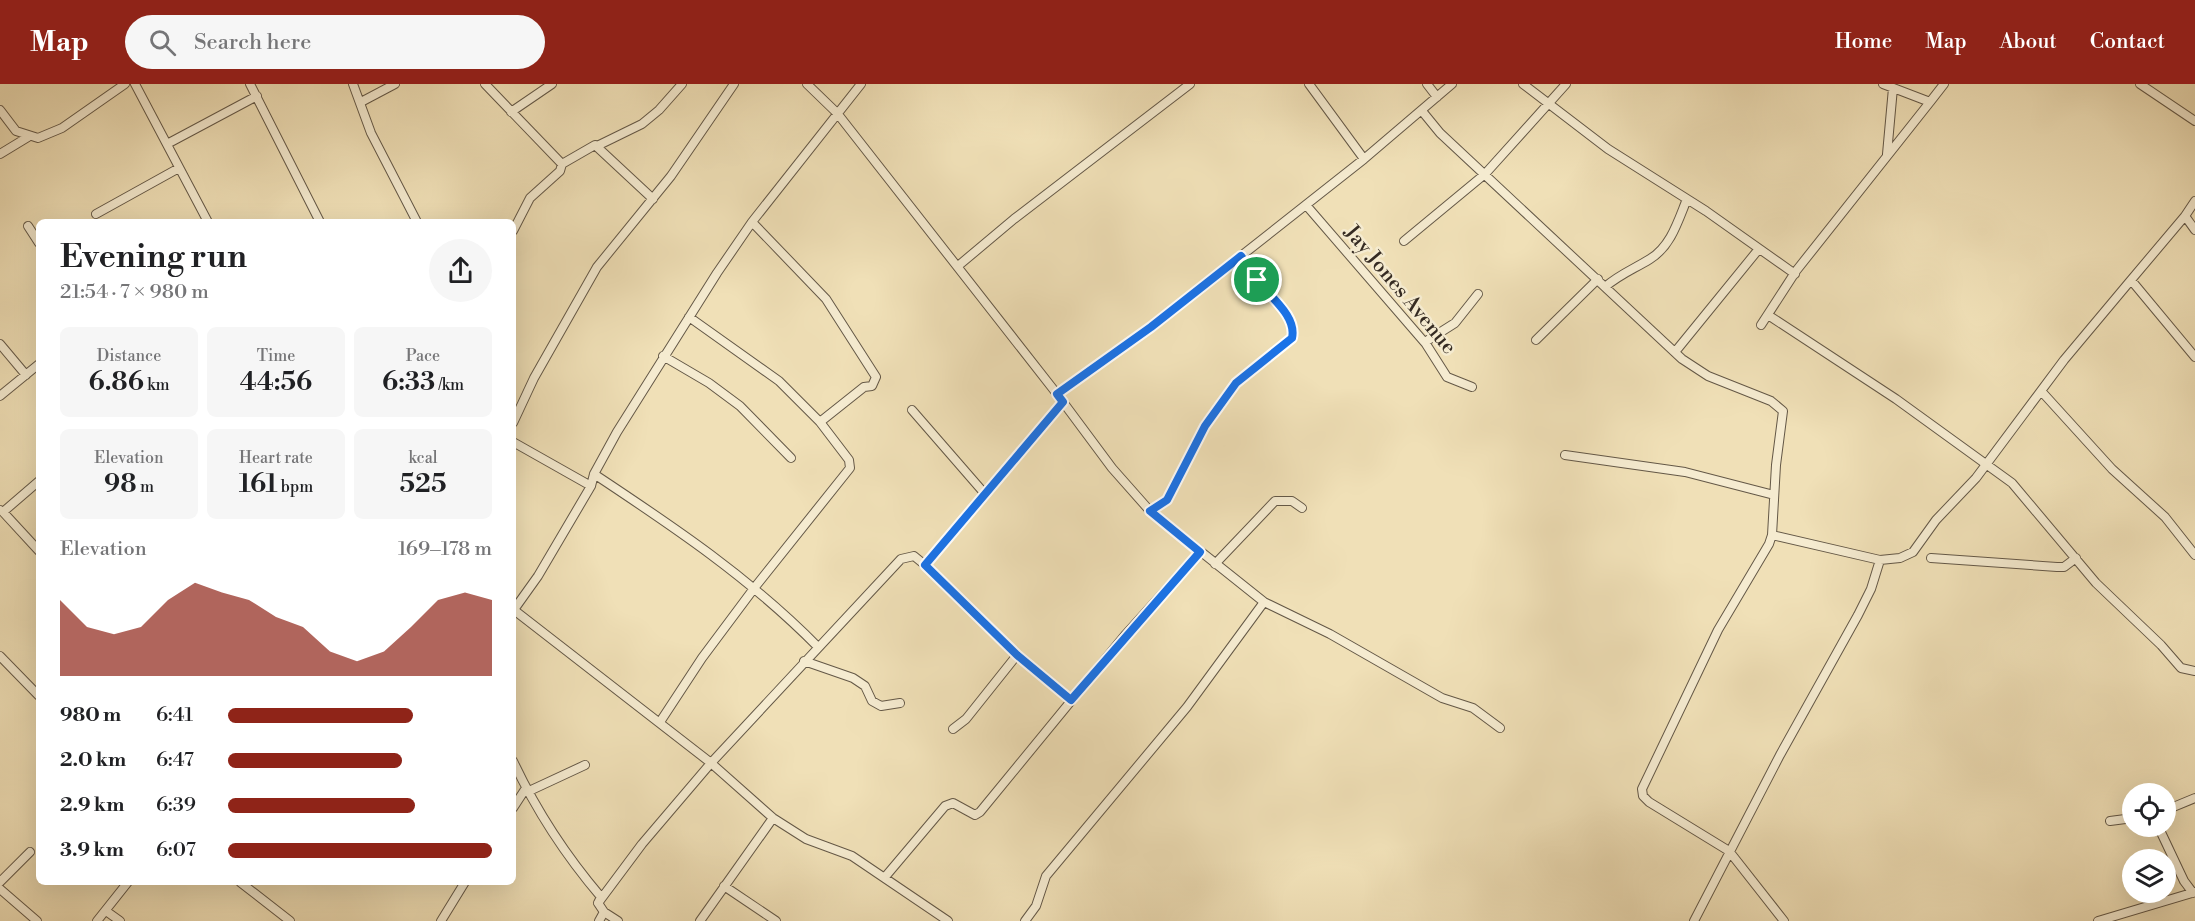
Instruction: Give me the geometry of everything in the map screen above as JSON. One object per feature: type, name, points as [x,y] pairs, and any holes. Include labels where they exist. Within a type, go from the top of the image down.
[{"type":"street","points":[[0,110],[16,131],[38,138],[62,128],[125,84]]},
{"type":"street","points":[[135,84],[206,219]]},
{"type":"street","points":[[250,84],[318,219]]},
{"type":"street","points":[[353,84],[371,133],[415,219]]},
{"type":"street","points":[[361,102],[395,84]]},
{"type":"street","points":[[485,84],[562,164]]},
{"type":"street","points":[[511,112],[552,84]]},
{"type":"street","points":[[597,147],[642,124],[659,110],[682,84]]},
{"type":"street","points":[[516,417],[534,378],[597,267],[652,199],[734,84]]},
{"type":"street","points":[[807,84],[837,113],[1057,394],[1112,468],[1150,511],[1264,602],[1312,624],[1442,698],[1473,708],[1500,728]]},
{"type":"street","points":[[516,606],[538,576],[591,486],[594,474],[663,356],[752,222],[861,84]]},
{"type":"street","points":[[957,266],[1190,84]]},
{"type":"street","points":[[1309,84],[1364,159]]},
{"type":"street","points":[[1427,84],[1437,98]]},
{"type":"street","points":[[1057,394],[1151,327],[1364,159],[1452,84]]},
{"type":"street","points":[[1523,84],[1608,149],[1687,199],[1795,274]]},
{"type":"street","points":[[1404,241],[1485,174],[1566,84]]},
{"type":"street","points":[[1883,84],[1930,102]]},
{"type":"street","points":[[1761,325],[1795,274],[1944,84]]},
{"type":"street","points":[[2140,84],[2195,121]]},
{"type":"street","points":[[1887,154],[1893,88]]},
{"type":"street","points":[[167,144],[257,96]]},
{"type":"street","points":[[1422,111],[1440,133],[1676,352],[1708,376],[1781,407],[1785,415],[1776,465],[1772,535],[1718,630],[1642,789],[1643,796],[1649,802],[1729,851],[1784,921]]},
{"type":"street","points":[[0,154],[27,136]]},
{"type":"street","points":[[516,225],[530,198],[560,171],[562,164],[591,146],[597,147],[652,199]]},
{"type":"street","points":[[96,214],[179,168]]},
{"type":"street","points":[[1605,287],[1622,273],[1651,259],[1662,249],[1673,235],[1687,199]]},
{"type":"street","points":[[1772,535],[1880,560],[1900,558],[1913,552],[1936,520],[1986,465],[2064,360],[2185,216],[2195,201]]},
{"type":"street","name":"Jay Jones Avenue","points":[[1306,205],[1425,342],[1447,377],[1472,387]]},
{"type":"street","points":[[2185,216],[2195,230]]},
{"type":"street","points":[[752,222],[826,299],[876,377],[872,386],[864,387],[820,422]]},
{"type":"street","points":[[28,226],[36,238]]},
{"type":"street","points":[[1676,352],[1758,250]]},
{"type":"street","points":[[1150,511],[1167,500],[1205,426],[1236,383],[1292,338],[1293,327],[1286,314],[1257,280],[1241,256]]},
{"type":"street","points":[[1536,340],[1598,279]]},
{"type":"street","points":[[2131,280],[2195,357]]},
{"type":"street","points":[[1425,342],[1455,322],[1478,294]]},
{"type":"street","points":[[1768,315],[1896,399],[2024,495],[2076,558],[2181,668],[2195,671]]},
{"type":"street","points":[[660,722],[702,658],[755,587],[850,468],[849,460],[820,422],[779,381],[689,317]]},
{"type":"street","points":[[0,344],[26,375]]},
{"type":"street","points":[[663,356],[740,405],[791,458]]},
{"type":"street","points":[[0,396],[36,367]]},
{"type":"street","points":[[2042,392],[2105,462],[2165,517],[2195,555]]},
{"type":"street","points":[[925,565],[940,552],[985,494],[1063,402]]},
{"type":"street","points":[[912,410],[985,494]]},
{"type":"street","points":[[516,443],[591,486]]},
{"type":"street","points":[[1565,455],[1685,472],[1774,495]]},
{"type":"street","points":[[594,474],[679,530],[755,587],[818,647]]},
{"type":"street","points":[[36,483],[1,511],[36,548]]},
{"type":"street","points":[[1215,564],[1275,501],[1292,501],[1302,508]]},
{"type":"street","points":[[885,877],[945,806],[953,803],[975,815],[980,812],[1071,700],[1200,552]]},
{"type":"street","points":[[598,903],[642,844],[711,763],[901,559],[914,556],[925,565],[1017,655],[1071,700]]},
{"type":"street","points":[[1931,558],[2064,567],[2076,558]]},
{"type":"street","points":[[1694,921],[1729,851],[1858,615],[1871,589],[1880,560]]},
{"type":"street","points":[[1025,921],[1036,906],[1046,876],[1187,707],[1264,602]]},
{"type":"street","points":[[516,612],[660,722],[773,818],[806,839],[852,856],[948,921]]},
{"type":"street","points":[[953,729],[966,719],[1017,655]]},
{"type":"street","points":[[0,656],[36,689]]},
{"type":"street","points":[[804,661],[852,678],[865,686],[872,701],[881,706],[900,703]]},
{"type":"street","points":[[516,804],[527,790],[585,765]]},
{"type":"street","points":[[516,767],[527,790],[581,873],[601,897],[598,903]]},
{"type":"street","points":[[2176,806],[2195,798]]},
{"type":"street","points":[[700,921],[773,818]]},
{"type":"street","points":[[2110,820],[2122,819]]},
{"type":"street","points":[[2098,921],[2194,893],[2184,881],[2163,837]]},
{"type":"street","points":[[0,882],[30,852]]},
{"type":"street","points":[[98,921],[126,885]]},
{"type":"street","points":[[244,885],[290,921]]},
{"type":"street","points":[[441,921],[463,885]]},
{"type":"street","points":[[724,886],[776,921]]},
{"type":"street","points":[[0,889],[37,921]]},
{"type":"street","points":[[598,903],[604,912],[618,921]]},
{"type":"street","points":[[106,911],[120,921]]},
{"type":"street","points":[[599,921],[604,912]]},
{"type":"route","points":[[1241,256],[1257,280],[1286,314],[1293,327],[1292,338],[1236,383],[1205,426],[1183,473],[1167,500],[1150,511],[1200,552],[1185,572],[1126,634],[1071,700],[1017,655],[925,565],[940,552],[985,494],[1063,402],[1057,394],[1151,327],[1241,256]]}]
